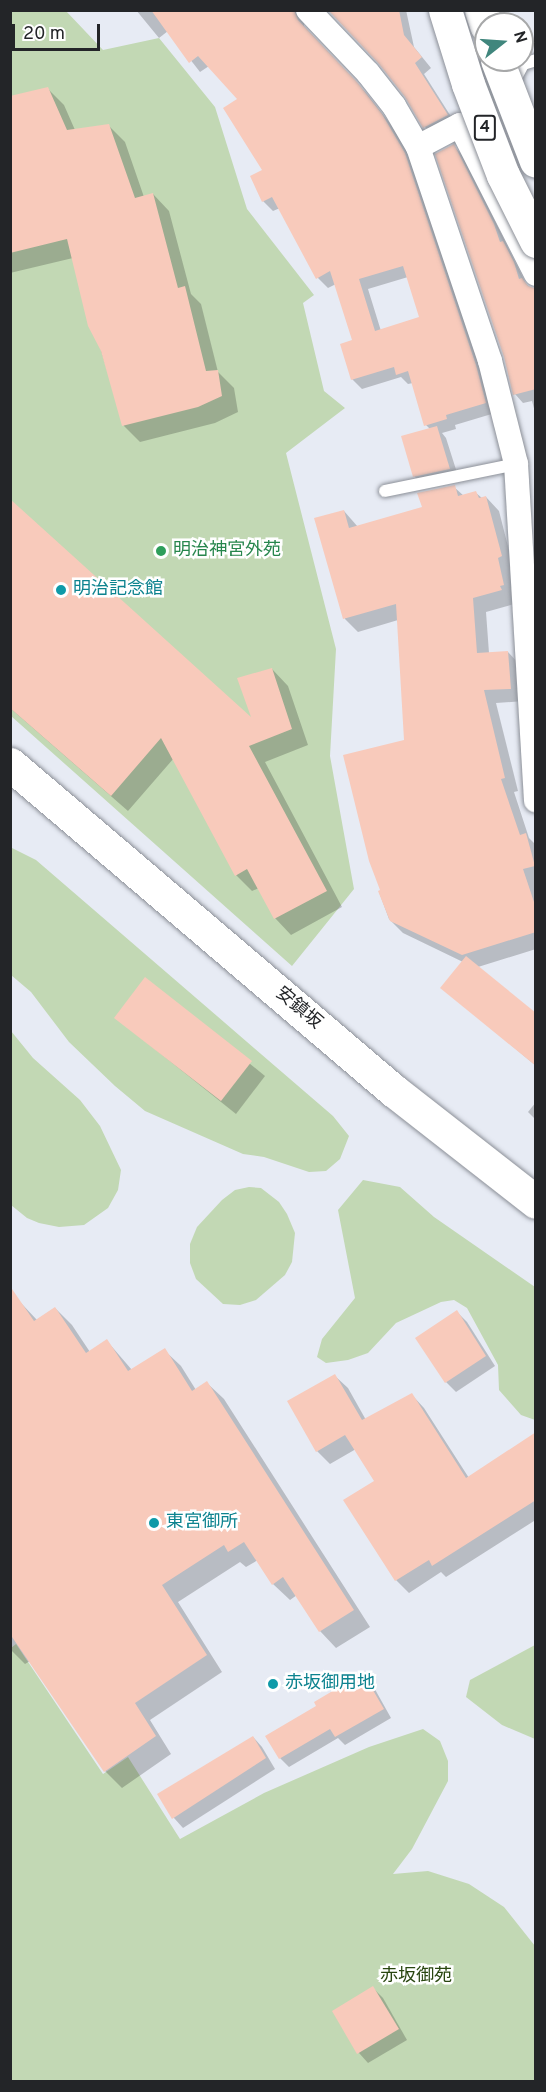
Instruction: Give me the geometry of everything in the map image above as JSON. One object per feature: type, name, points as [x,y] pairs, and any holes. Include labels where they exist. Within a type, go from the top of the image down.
[{"type":"main road","name":"4","points":[[443,10],[503,175],[536,241]]},
{"type":"main road","name":"4","points":[[502,72],[536,161]]},
{"type":"main road","name":"安鎮坂","points":[[10,764],[394,1090],[536,1202]]},
{"type":"street","points":[[308,10],[368,73],[394,106],[418,147],[490,361],[516,464],[536,800]]},
{"type":"street","points":[[418,147],[460,125],[536,274]]},
{"type":"lane","points":[[460,125],[504,99],[523,64],[536,60]]},
{"type":"lane","points":[[385,490],[516,464]]},
{"type":"green space","name":"明治神宮外苑","points":[[11,11],[66,11],[103,50],[159,38],[215,107],[247,209],[314,295],[303,303],[324,391],[345,408],[286,453],[336,649],[330,756],[354,889],[292,966],[11,716]]},
{"type":"green space","points":[[10,847],[36,860],[333,1116],[349,1136],[340,1159],[326,1171],[309,1172],[264,1157],[243,1154],[145,1111],[115,1086],[69,1042],[31,992],[11,975]]},
{"type":"green space","points":[[11,1031],[33,1058],[80,1100],[100,1126],[121,1170],[118,1190],[108,1208],[84,1225],[59,1227],[39,1223],[27,1218],[11,1205]]},
{"type":"green space","points":[[363,1180],[400,1187],[434,1217],[535,1287],[535,1420],[521,1415],[499,1390],[498,1365],[467,1308],[454,1300],[441,1302],[396,1323],[368,1353],[348,1360],[326,1363],[317,1357],[322,1339],[355,1298],[338,1210]]},
{"type":"green space","points":[[249,1187],[261,1188],[279,1202],[287,1214],[295,1233],[292,1262],[285,1275],[256,1300],[240,1305],[223,1304],[196,1279],[190,1263],[190,1244],[197,1227],[222,1200],[235,1190]]},
{"type":"green space","name":"赤坂御苑","points":[[16,1644],[103,1774],[128,1757],[180,1839],[264,1793],[369,1747],[423,1729],[440,1741],[448,1761],[448,1781],[412,1849],[393,1874],[428,1871],[469,1884],[504,1907],[535,1946],[535,2081],[11,2082],[11,1648]]},
{"type":"green space","points":[[535,1645],[535,1739],[502,1725],[466,1697],[470,1680]]},
{"type":"building","points":[[151,10],[294,10],[298,20],[357,82],[382,114],[405,153],[476,365],[486,403],[446,415],[447,419],[424,426],[408,371],[396,375],[394,367],[351,380],[340,344],[352,340],[330,271],[316,279],[272,197],[262,202],[250,176],[262,170],[223,108],[237,99],[198,56],[189,63]],"holes":[[[403,266],[419,317],[375,331],[359,279]]]},
{"type":"building","points":[[328,10],[399,10],[404,35],[422,57],[415,63],[448,115],[423,128],[405,97],[379,64]]},
{"type":"building","points":[[48,87],[67,130],[109,124],[135,198],[153,193],[178,288],[185,286],[206,371],[218,370],[222,396],[198,407],[122,426],[101,351],[88,326],[67,239],[10,253],[10,96]]},
{"type":"building","points":[[454,144],[494,224],[500,242],[503,241],[514,262],[519,279],[522,278],[528,286],[534,288],[536,293],[536,389],[513,395],[504,357],[435,154]]},
{"type":"building","points":[[437,426],[450,469],[413,477],[401,436]]},
{"type":"building","points":[[455,485],[458,496],[476,491],[479,498],[486,496],[502,556],[498,558],[504,585],[500,586],[502,590],[473,598],[477,653],[508,651],[511,689],[484,690],[505,778],[501,779],[520,835],[526,833],[535,866],[523,869],[536,908],[536,932],[462,955],[390,921],[378,891],[380,890],[369,861],[343,755],[404,740],[396,604],[343,619],[314,518],[344,510],[349,528],[422,507],[417,493]]},
{"type":"building","name":"明治記念館","points":[[10,499],[251,717],[237,678],[272,668],[292,729],[249,746],[327,891],[274,919],[247,869],[235,876],[161,738],[111,796],[10,708]]},
{"type":"building","points":[[466,956],[536,1013],[536,1066],[440,988]]},
{"type":"building","points":[[145,977],[252,1061],[221,1101],[114,1018]]},
{"type":"building","name":"東宮御所","points":[[10,1286],[34,1321],[55,1307],[86,1353],[107,1339],[128,1371],[165,1348],[192,1391],[207,1381],[354,1610],[319,1632],[283,1577],[272,1585],[244,1542],[228,1552],[224,1545],[162,1585],[207,1655],[135,1703],[156,1736],[104,1772],[10,1634]]},
{"type":"building","points":[[457,1310],[486,1356],[445,1383],[415,1338]]},
{"type":"building","points":[[335,1374],[362,1420],[412,1393],[466,1478],[536,1432],[536,1500],[432,1566],[429,1560],[395,1581],[343,1500],[374,1481],[345,1435],[316,1452],[287,1401]]},
{"type":"building","points":[[363,1673],[384,1709],[335,1737],[330,1729],[279,1759],[265,1736],[316,1706],[314,1702]]},
{"type":"building","points":[[253,1736],[266,1758],[172,1819],[157,1794]]},
{"type":"building","points":[[373,1986],[399,2029],[357,2054],[332,2011]]},
{"type":"place","name":"明治神宮外苑","points":[[161,551]]},
{"type":"place","name":"明治記念館","points":[[61,590]]},
{"type":"place","name":"東宮御所","points":[[154,1523]]},
{"type":"place","name":"赤坂御用地","points":[[273,1684]]}]
